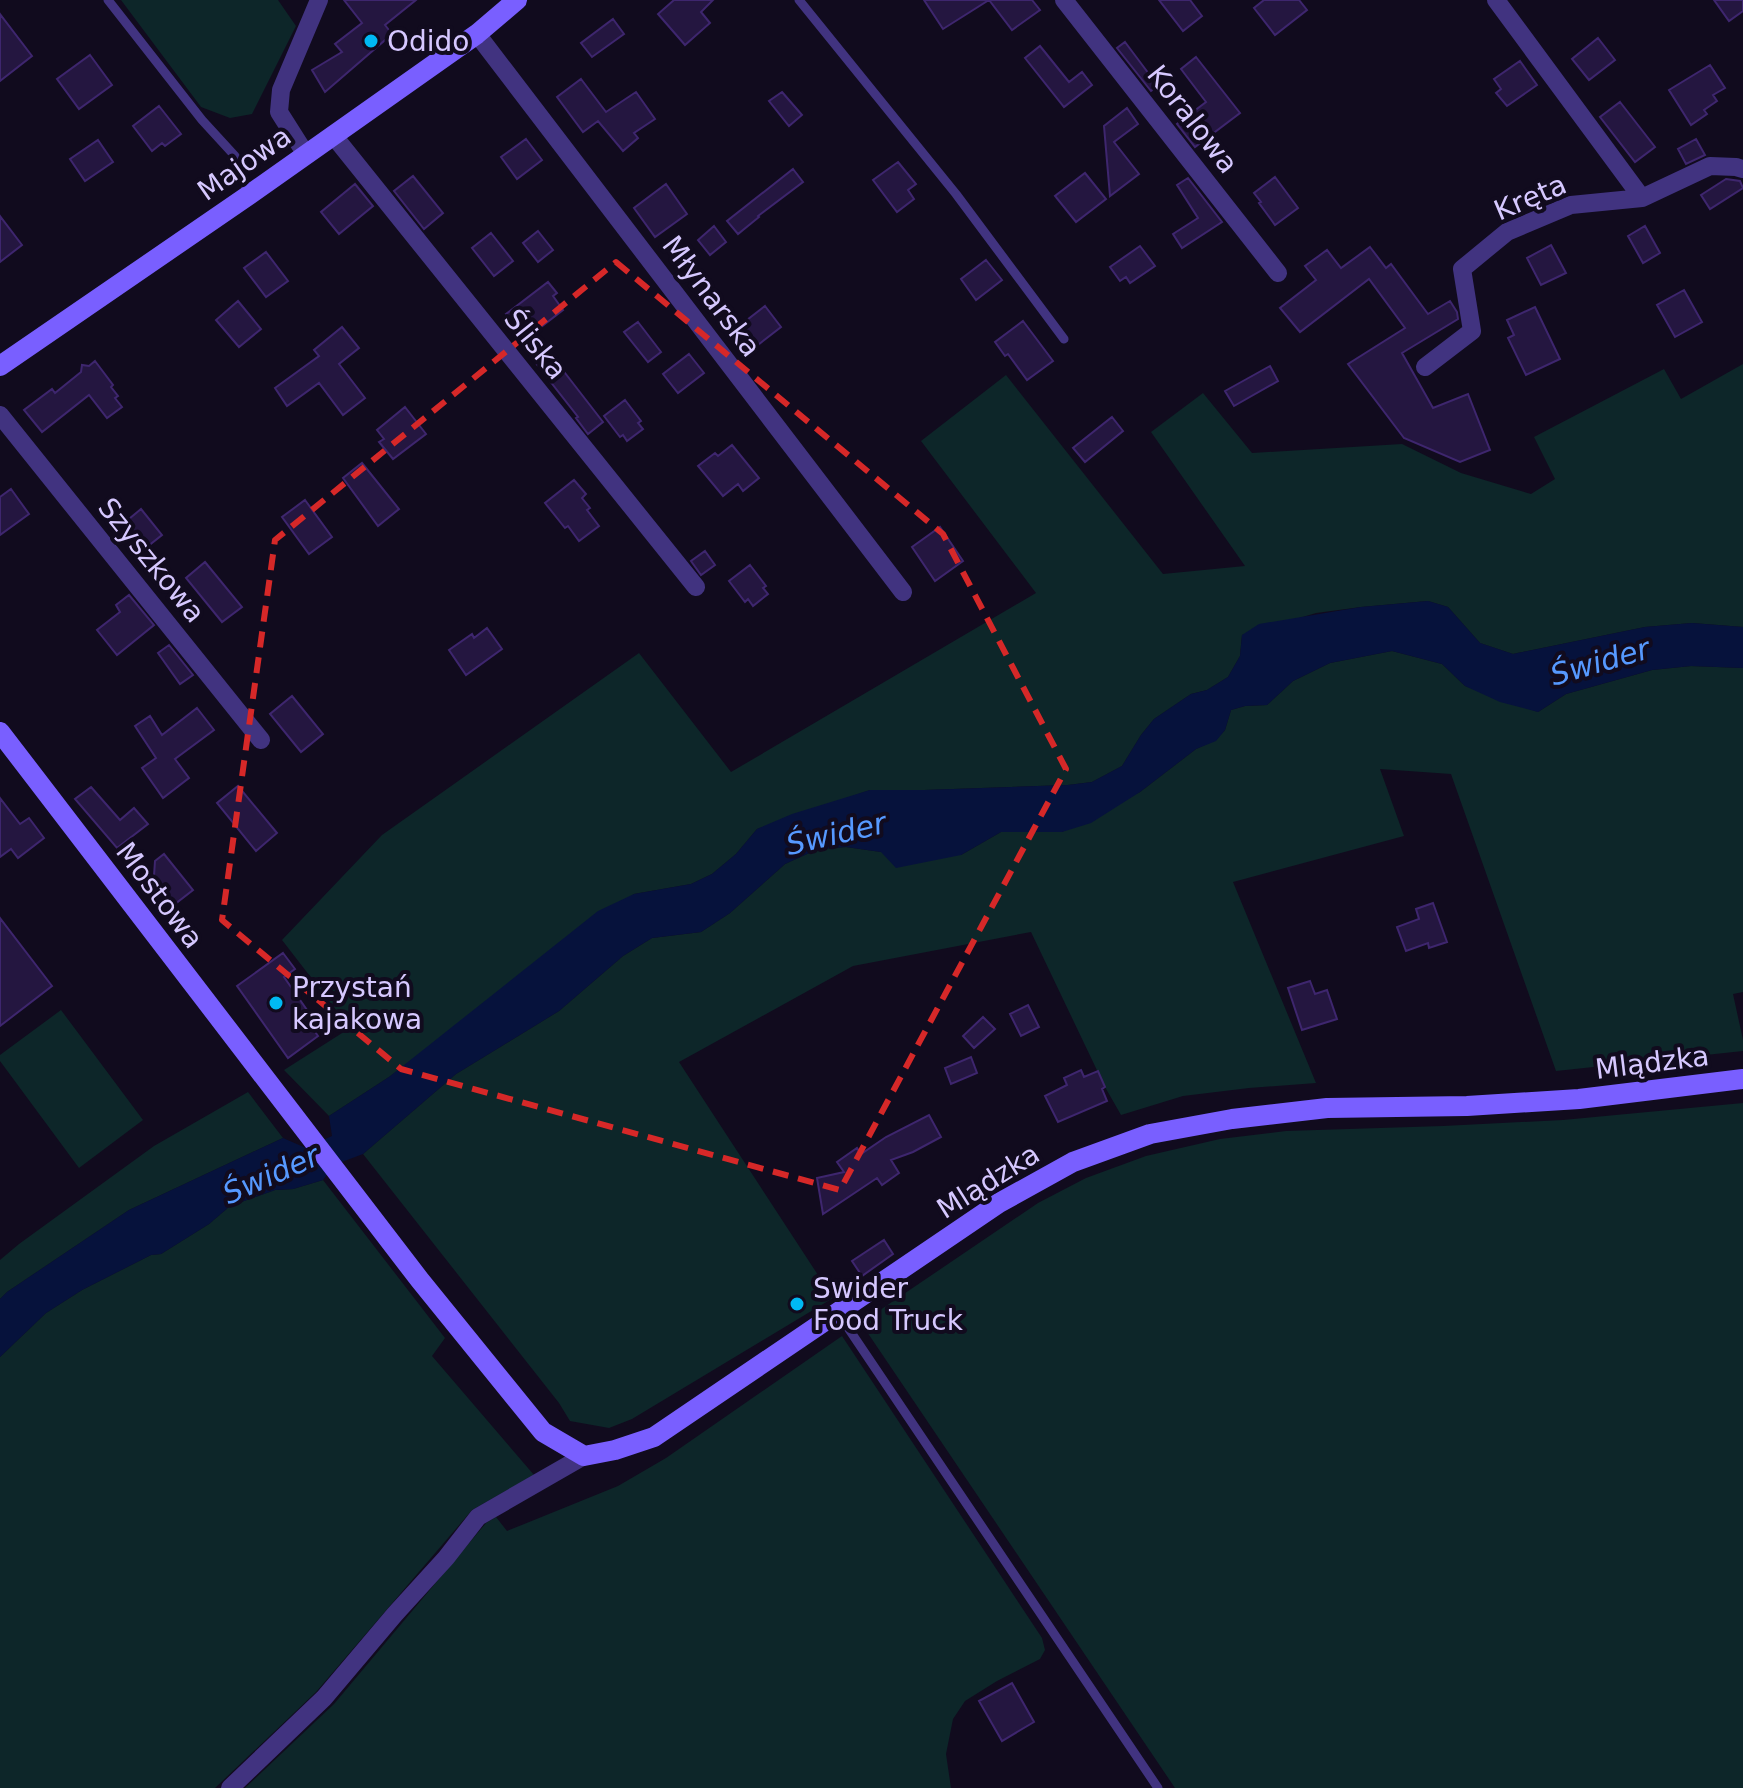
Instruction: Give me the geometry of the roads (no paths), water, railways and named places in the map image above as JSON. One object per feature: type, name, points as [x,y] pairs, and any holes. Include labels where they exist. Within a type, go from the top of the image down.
[{"type":"street","points":[[305,153],[279,112],[279,102],[281,90],[319,0]]},
{"type":"street","name":"Majowa","points":[[0,366],[477,34],[517,0]]},
{"type":"street","name":"Koralowa","points":[[1064,0],[1278,273]]},
{"type":"street","points":[[1496,0],[1642,198]]},
{"type":"street","name":"Młynarska","points":[[477,34],[903,592]]},
{"type":"street","name":"Śliska","points":[[333,135],[696,587]]},
{"type":"street","name":"Kręta","points":[[1425,367],[1472,331],[1462,269],[1507,232],[1571,205],[1642,198],[1710,166],[1743,169]]},
{"type":"street","name":"Szyszkowa","points":[[0,415],[261,740]]},
{"type":"street","name":"Mostowa","points":[[0,732],[404,1260],[543,1432],[584,1456]]},
{"type":"street","name":"Mlądzka","points":[[584,1456],[654,1437],[999,1203],[1073,1162],[1150,1134],[1232,1119],[1327,1108],[1467,1106],[1579,1099],[1743,1079]]},
{"type":"street","points":[[230,1788],[324,1698],[478,1517],[584,1456]]},
{"type":"lane","points":[[108,0],[202,120],[235,156],[249,195]]},
{"type":"lane","points":[[799,0],[956,194],[1064,339]]},
{"type":"lane","points":[[838,1313],[1158,1788]]},
{"type":"water","name":"Świder","points":[[1428,601],[1448,607],[1480,643],[1513,654],[1645,627],[1692,623],[1743,627],[1743,668],[1691,666],[1652,670],[1566,694],[1538,712],[1500,702],[1465,686],[1442,664],[1392,651],[1330,663],[1293,681],[1267,705],[1231,710],[1225,730],[1216,741],[1196,749],[1140,792],[1091,823],[1062,832],[1001,832],[961,855],[896,868],[881,852],[846,847],[818,849],[785,864],[730,913],[701,932],[652,938],[623,956],[559,1011],[456,1074],[363,1154],[334,1165],[323,1180],[293,1189],[275,1190],[230,1206],[209,1224],[161,1254],[151,1255],[82,1290],[46,1313],[0,1357],[0,1299],[7,1292],[129,1210],[283,1138],[306,1148],[332,1136],[329,1116],[389,1077],[598,911],[634,894],[691,884],[712,874],[736,854],[757,829],[792,814],[870,790],[1092,782],[1122,766],[1154,719],[1191,694],[1207,690],[1228,677],[1240,656],[1242,635],[1259,624],[1361,607]]},
{"type":"place","name":"Odido","points":[[371,41]]},
{"type":"place","name":"Przystań kajakowa","points":[[276,1003]]},
{"type":"place","name":"Swider Food Truck","points":[[797,1304]]}]
